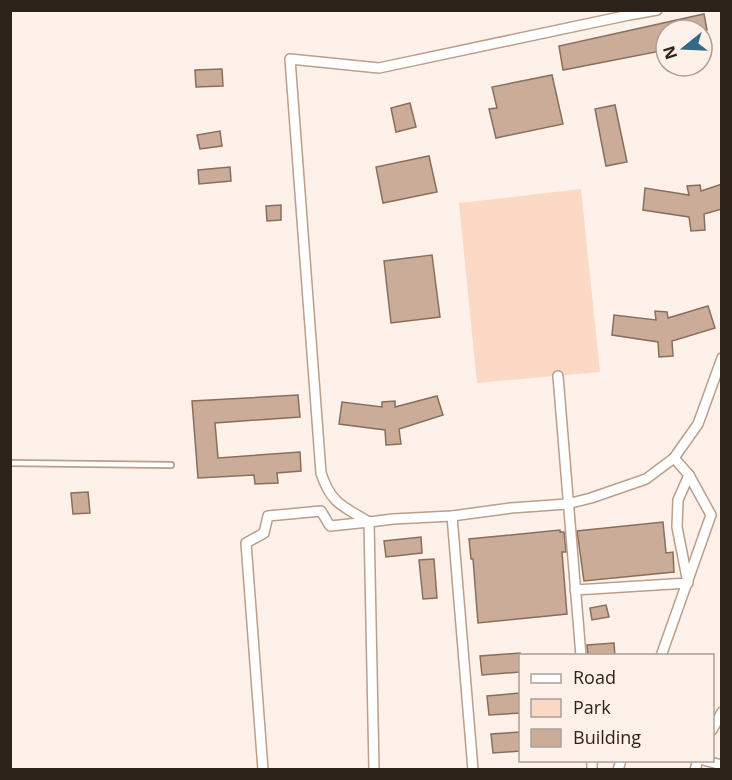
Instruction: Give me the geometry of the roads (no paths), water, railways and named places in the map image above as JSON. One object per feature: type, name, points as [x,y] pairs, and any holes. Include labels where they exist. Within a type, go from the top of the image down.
[{"type":"street","points":[[369,522],[336,501],[326,490],[321,472],[290,59],[379,68],[657,10]]},
{"type":"street","points":[[263,770],[246,543],[264,533],[268,516],[321,511],[330,526],[393,519],[452,516],[511,508],[567,504],[646,479],[674,458],[698,424],[722,358]]},
{"type":"street","points":[[558,376],[581,654]]},
{"type":"street","points":[[662,654],[711,515],[689,476],[674,458]]},
{"type":"street","points":[[688,583],[677,527],[678,500],[689,476]]},
{"type":"street","points":[[452,516],[473,770]]},
{"type":"street","points":[[369,522],[374,770]]},
{"type":"street","points":[[575,590],[688,583]]},
{"type":"street","points":[[714,726],[722,712]]},
{"type":"lane","points":[[10,463],[171,465]]}]
